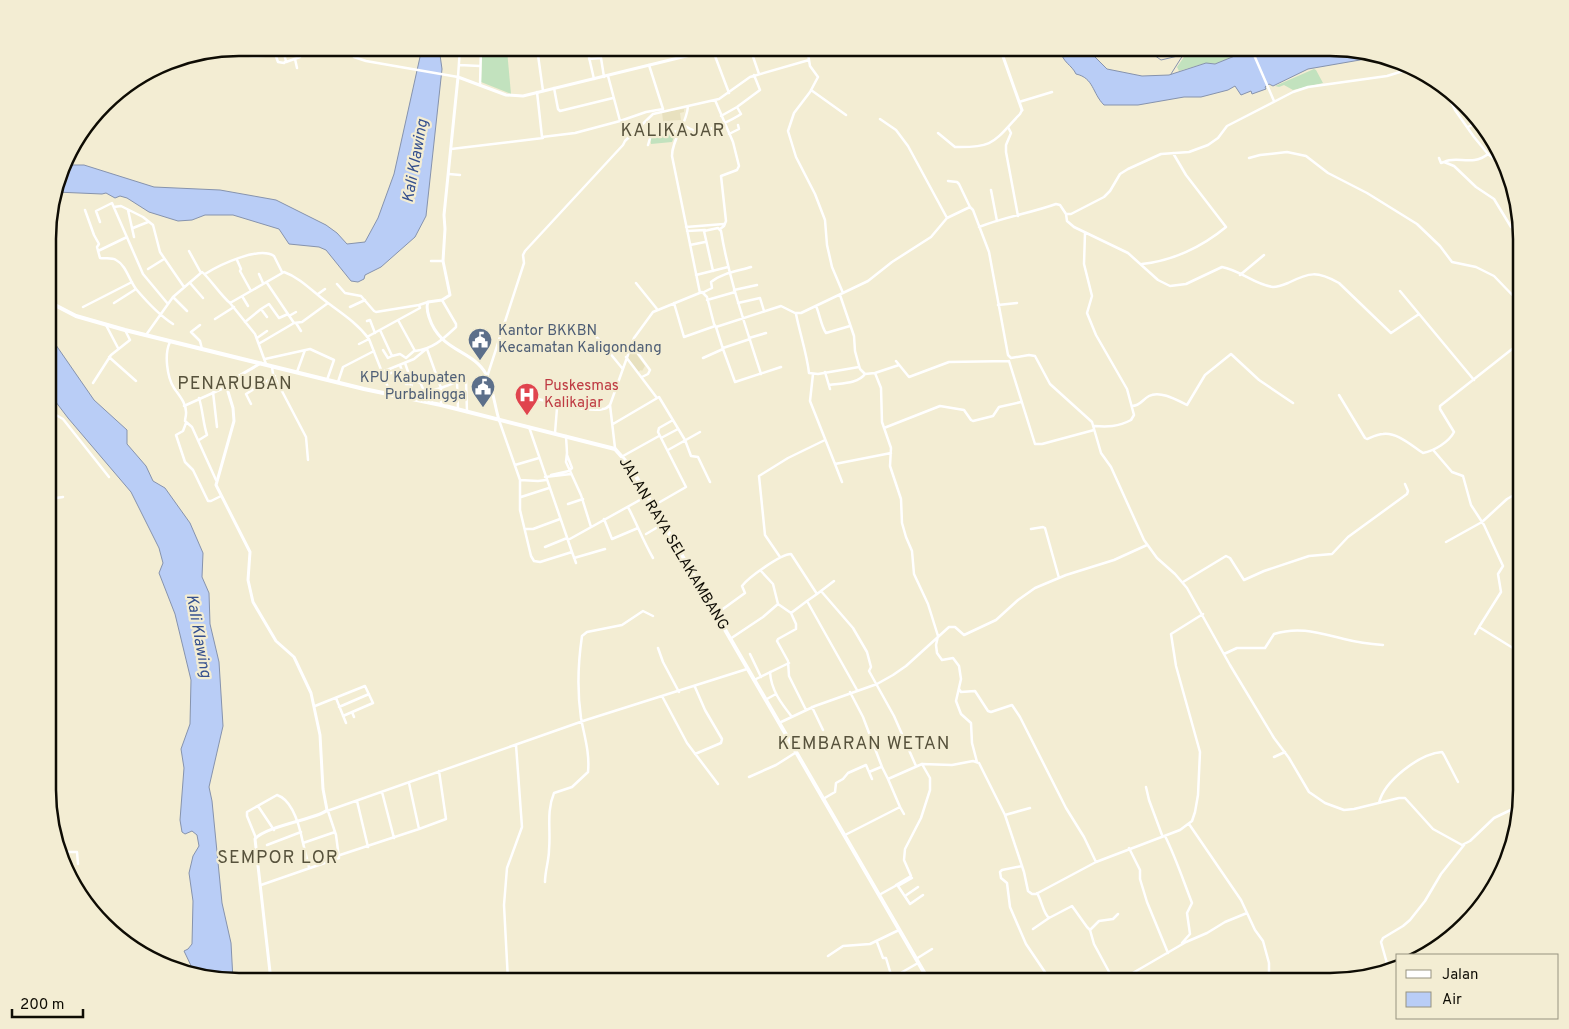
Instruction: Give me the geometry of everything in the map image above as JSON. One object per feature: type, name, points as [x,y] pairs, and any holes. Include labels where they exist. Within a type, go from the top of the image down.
[{"type":"main road","name":"JALAN RAYA SELAKAMBANG","points":[[56,306],[76,316],[170,342],[391,395],[441,405],[616,449],[623,456],[647,496],[924,973]]},
{"type":"street","points":[[250,56],[263,56]]},
{"type":"street","points":[[275,56],[278,62],[284,64],[300,57]]},
{"type":"street","points":[[284,56],[286,62]]},
{"type":"street","points":[[354,56],[366,61],[458,77],[512,96],[594,79],[684,56]]},
{"type":"street","points":[[359,344],[419,307],[449,297],[443,261],[444,215],[460,56]]},
{"type":"street","points":[[480,56],[480,85]]},
{"type":"street","points":[[537,56],[543,90]]},
{"type":"street","points":[[588,56],[594,79]]},
{"type":"street","points":[[715,56],[729,92]]},
{"type":"street","points":[[752,56],[758,74]]},
{"type":"street","points":[[808,56],[817,78],[811,90],[794,113],[788,131],[796,157],[815,194],[825,220],[830,257],[854,336],[858,368],[864,375]]},
{"type":"street","points":[[938,133],[955,147],[979,147],[991,142],[1020,114],[1022,110],[1003,56]]},
{"type":"street","points":[[1254,56],[1274,100]]},
{"type":"street","points":[[589,59],[600,58],[620,121]]},
{"type":"street","points":[[294,59],[297,68]]},
{"type":"street","points":[[450,149],[575,134],[646,112],[715,100],[754,75],[809,60]]},
{"type":"street","points":[[459,65],[480,66]]},
{"type":"street","points":[[649,65],[663,110]]},
{"type":"street","points":[[1066,214],[1079,210],[1104,197],[1120,174],[1128,169],[1157,155],[1193,151],[1208,145],[1218,138],[1228,126],[1274,100],[1301,89],[1404,72]]},
{"type":"street","points":[[720,116],[737,107],[760,90],[754,75]]},
{"type":"street","points":[[554,88],[560,111],[613,98]]},
{"type":"street","points":[[811,90],[846,115]]},
{"type":"street","points":[[537,92],[541,135],[543,138]]},
{"type":"street","points":[[1018,102],[1052,92]]},
{"type":"street","points":[[686,229],[720,229],[725,224],[726,213],[721,176],[737,170],[739,166],[729,134],[715,100]]},
{"type":"street","points":[[1452,104],[1488,154],[1495,159]]},
{"type":"street","points":[[688,106],[683,125],[674,144],[672,156],[689,245],[701,293],[705,294],[735,382],[781,367]]},
{"type":"street","points":[[683,125],[701,132],[724,122],[729,122],[741,114],[737,107]]},
{"type":"street","points":[[487,377],[524,263],[524,253],[625,141],[653,114],[663,110]]},
{"type":"street","points":[[880,119],[896,130],[908,146],[947,218]]},
{"type":"street","points":[[729,134],[740,129],[738,125]]},
{"type":"street","points":[[1468,127],[1472,125]]},
{"type":"street","points":[[1008,127],[1011,132],[1006,145],[1006,152],[1018,216]]},
{"type":"street","points":[[648,145],[650,135],[680,131]]},
{"type":"street","points":[[1142,264],[1180,255],[1226,227],[1190,181],[1173,152]]},
{"type":"street","points":[[1249,158],[1260,154],[1287,152],[1306,156],[1321,169],[1367,193],[1416,224],[1440,246],[1452,262],[1476,267],[1494,276],[1513,296]]},
{"type":"street","points":[[1444,162],[1448,160],[1474,160],[1484,158],[1488,154]]},
{"type":"street","points":[[1439,158],[1441,163],[1444,162],[1454,166],[1494,199],[1512,228]]},
{"type":"street","points":[[449,174],[460,175]]},
{"type":"street","points":[[948,181],[960,184],[973,210],[989,252],[1006,350],[1033,442],[1037,445],[1094,428],[1109,427],[1129,421],[1134,416],[1124,381],[1096,335],[1087,313],[1092,296],[1084,264],[1085,233]]},
{"type":"street","points":[[991,190],[997,221]]},
{"type":"street","points":[[100,222],[97,210],[111,203],[143,274],[168,304]]},
{"type":"street","points":[[979,227],[1056,204],[1060,205],[1066,214],[1068,223],[1128,253],[1158,280],[1170,286],[1186,284],[1222,267],[1275,287],[1308,274],[1330,278],[1339,283],[1391,333],[1419,314]]},
{"type":"street","points":[[114,207],[121,206],[143,217],[155,227],[159,248],[164,259],[184,287]]},
{"type":"street","points":[[674,303],[684,337],[781,306],[796,314],[868,281],[892,262],[924,242],[947,218],[970,207]]},
{"type":"street","points":[[85,210],[99,244],[97,246],[101,259],[113,259],[123,266],[136,289],[160,315],[173,324]]},
{"type":"street","points":[[128,210],[134,237]]},
{"type":"street","points":[[132,228],[148,222]]},
{"type":"street","points":[[686,229],[725,224]]},
{"type":"street","points":[[720,229],[734,291],[761,374]]},
{"type":"street","points":[[705,230],[705,242],[708,244],[713,271]]},
{"type":"street","points":[[98,251],[127,237]]},
{"type":"street","points":[[689,245],[705,242]]},
{"type":"street","points":[[189,250],[201,272],[206,274],[257,338],[266,359],[266,364],[275,376],[306,437],[308,460]]},
{"type":"street","points":[[206,274],[218,266],[252,255],[272,254],[282,272],[288,274],[341,311],[364,332],[391,395]]},
{"type":"street","points":[[1240,275],[1264,255]]},
{"type":"street","points":[[148,269],[164,259]]},
{"type":"street","points":[[237,260],[250,291]]},
{"type":"street","points":[[431,261],[443,261]]},
{"type":"street","points":[[696,275],[728,267]]},
{"type":"street","points":[[616,449],[610,405],[630,344],[648,318],[657,309],[712,288],[712,281],[751,267]]},
{"type":"street","points":[[146,335],[173,298],[201,272]]},
{"type":"street","points":[[230,304],[263,283],[267,283],[282,272]]},
{"type":"street","points":[[258,274],[263,283]]},
{"type":"street","points":[[83,307],[132,282]]},
{"type":"street","points":[[190,282],[203,298]]},
{"type":"street","points":[[636,282],[657,309]]},
{"type":"street","points":[[267,283],[301,331]]},
{"type":"street","points":[[337,284],[345,293],[359,295],[376,312],[419,307]]},
{"type":"street","points":[[707,300],[757,285]]},
{"type":"street","points":[[256,288],[258,293]]},
{"type":"street","points":[[114,303],[136,289]]},
{"type":"street","points":[[318,295],[325,289]]},
{"type":"street","points":[[1400,291],[1474,380]]},
{"type":"street","points":[[242,296],[248,306]]},
{"type":"street","points":[[173,298],[188,311]]},
{"type":"street","points":[[738,303],[760,298],[764,311]]},
{"type":"street","points":[[350,307],[365,300]]},
{"type":"street","points":[[382,372],[414,359],[442,340],[456,326],[442,300]]},
{"type":"street","points":[[260,344],[295,323],[302,322],[328,303]]},
{"type":"street","points":[[427,303],[432,325],[442,340],[477,365],[487,377],[499,420],[520,480],[520,510],[531,556],[534,560],[540,562],[572,552]]},
{"type":"street","points":[[245,322],[269,304],[279,318],[296,312]]},
{"type":"street","points":[[998,305],[1017,304]]},
{"type":"street","points":[[816,306],[822,321],[822,327],[826,333],[850,326]]},
{"type":"street","points":[[215,319],[234,307]]},
{"type":"street","points":[[261,309],[267,317]]},
{"type":"street","points":[[796,314],[811,374],[810,400],[842,482]]},
{"type":"street","points":[[367,321],[369,320],[375,333]]},
{"type":"street","points":[[398,320],[414,351]]},
{"type":"street","points":[[106,325],[118,348]]},
{"type":"street","points":[[200,325],[191,332],[199,340],[202,349]]},
{"type":"street","points":[[93,383],[109,357],[130,340],[125,330]]},
{"type":"street","points":[[380,330],[392,356]]},
{"type":"street","points":[[592,330],[622,368]]},
{"type":"street","points":[[257,338],[267,331]]},
{"type":"street","points":[[360,334],[364,332]]},
{"type":"street","points":[[703,358],[749,338],[766,333]]},
{"type":"street","points":[[170,342],[166,349],[166,361],[174,387],[180,396],[186,414],[183,432],[176,435],[185,462],[193,470],[209,501],[221,496]]},
{"type":"street","points":[[630,344],[650,370],[642,378]]},
{"type":"street","points":[[1340,395],[1353,420],[1367,439],[1387,434],[1398,438],[1423,453],[1434,451],[1451,437],[1454,432],[1439,408],[1513,348]]},
{"type":"street","points":[[266,359],[305,350],[316,351],[334,360],[327,380]]},
{"type":"street","points":[[297,372],[305,350]]},
{"type":"street","points":[[383,350],[388,358],[400,354],[406,358],[414,351],[426,350]]},
{"type":"street","points":[[426,350],[441,388],[441,405]]},
{"type":"street","points":[[338,382],[343,366],[374,352]]},
{"type":"street","points":[[1132,406],[1137,406],[1149,396],[1155,395],[1174,398],[1187,405],[1204,375],[1232,354],[1259,380],[1293,403]]},
{"type":"street","points":[[896,361],[909,377],[949,362],[1035,356],[1050,384],[1089,420],[1094,428],[1103,456],[1147,545],[1157,558],[1183,582],[1274,738],[1285,752],[1307,790],[1320,801],[1344,810],[1405,798],[1433,830],[1448,839],[1464,845]]},
{"type":"street","points":[[109,357],[136,381]]},
{"type":"street","points":[[626,357],[657,398],[661,398],[685,440],[691,456],[698,457],[710,482]]},
{"type":"street","points":[[405,363],[411,384],[409,399]]},
{"type":"street","points":[[184,406],[198,398],[226,387],[232,380],[266,364]]},
{"type":"street","points":[[339,364],[343,366]]},
{"type":"street","points":[[400,364],[406,384],[421,382],[424,391],[427,392],[464,380],[466,381],[467,412]]},
{"type":"street","points":[[825,372],[830,387],[856,380],[864,375],[899,366]]},
{"type":"street","points":[[811,374],[858,368]]},
{"type":"street","points":[[384,375],[402,370]]},
{"type":"street","points":[[875,373],[881,388],[884,428],[890,443],[890,466],[901,499],[902,523],[912,552],[914,574],[926,599],[938,636],[936,648],[939,658],[942,660],[953,658],[957,662],[961,679],[956,701],[961,714],[971,723],[972,743],[977,762],[980,763],[1005,815],[1028,891],[1032,894],[1096,862],[1189,824],[1195,812],[1200,752],[1178,672],[1171,634],[1203,614]]},
{"type":"street","points":[[251,404],[246,393],[275,376]]},
{"type":"street","points":[[457,382],[458,410]]},
{"type":"street","points":[[216,480],[234,421],[233,408],[226,387]]},
{"type":"street","points":[[213,392],[217,427]]},
{"type":"street","points":[[529,396],[570,407],[602,410],[610,405]]},
{"type":"street","points":[[198,398],[202,408],[203,424],[207,435],[199,440]]},
{"type":"street","points":[[613,424],[657,398]]},
{"type":"street","points":[[884,428],[940,406],[964,410],[973,421],[993,416],[999,407],[1021,402]]},
{"type":"street","points":[[555,433],[557,408]]},
{"type":"street","points":[[56,416],[64,419],[109,477]]},
{"type":"street","points":[[652,506],[686,487],[660,437],[658,429],[673,420]]},
{"type":"street","points":[[186,423],[192,427],[199,440],[216,480],[217,489],[250,552],[248,580],[254,602],[276,641],[294,657],[310,690],[320,735],[323,789],[327,811],[335,832],[340,855]]},
{"type":"street","points":[[529,427],[576,563]]},
{"type":"street","points":[[623,456],[678,429]]},
{"type":"street","points":[[668,450],[700,432]]},
{"type":"street","points":[[566,436],[566,462],[583,500],[591,527]]},
{"type":"street","points":[[780,557],[766,536],[759,476],[825,440]]},
{"type":"street","points":[[1434,451],[1452,472],[1464,476],[1470,502],[1503,566],[1498,574],[1501,592],[1475,634]]},
{"type":"street","points":[[835,464],[891,453]]},
{"type":"street","points":[[515,465],[539,458]]},
{"type":"street","points":[[520,480],[538,481],[570,472]]},
{"type":"street","points":[[1183,582],[1226,556],[1230,558],[1244,580],[1264,571],[1309,556],[1332,554],[1348,537],[1407,494],[1408,491],[1405,484]]},
{"type":"street","points":[[520,497],[549,488]]},
{"type":"street","points":[[545,547],[591,527],[647,496]]},
{"type":"street","points":[[1446,542],[1482,522],[1513,496]]},
{"type":"street","points":[[56,498],[63,497]]},
{"type":"street","points":[[568,504],[583,500]]},
{"type":"street","points":[[628,507],[653,558]]},
{"type":"street","points":[[525,529],[533,529],[560,519]]},
{"type":"street","points":[[604,519],[612,539],[638,528]]},
{"type":"street","points":[[646,534],[663,524]]},
{"type":"street","points":[[1031,529],[1045,528],[1059,578]]},
{"type":"street","points":[[779,723],[812,707],[876,684],[906,666],[949,627],[958,628],[964,635],[972,632],[996,620],[1018,600],[1035,588],[1114,560],[1147,545]]},
{"type":"street","points":[[574,558],[605,549]]},
{"type":"street","points":[[715,615],[744,595],[742,586],[780,557],[788,554],[792,555],[817,594]]},
{"type":"street","points":[[761,571],[773,584],[778,604],[791,613],[797,628],[776,640],[788,663],[789,676],[806,710]]},
{"type":"street","points":[[791,613],[834,582]]},
{"type":"street","points":[[821,591],[856,634],[867,652],[871,666],[869,671],[894,716],[916,766]]},
{"type":"street","points":[[807,601],[856,690]]},
{"type":"street","points":[[730,639],[763,617],[778,604]]},
{"type":"street","points":[[545,882],[549,850],[548,823],[550,803],[554,793],[572,787],[588,773],[589,759],[578,686],[582,636],[587,632],[622,625],[643,611],[653,616]]},
{"type":"street","points":[[1479,627],[1513,648]]},
{"type":"street","points":[[1224,654],[1237,648],[1265,648],[1274,634],[1300,630],[1317,631],[1356,642],[1382,645]]},
{"type":"street","points":[[658,648],[679,692]]},
{"type":"street","points":[[750,654],[761,677]]},
{"type":"street","points":[[754,680],[788,663]]},
{"type":"street","points":[[256,838],[298,820],[584,721],[747,669]]},
{"type":"street","points":[[770,672],[771,683],[776,694],[792,717]]},
{"type":"street","points":[[315,706],[365,686],[373,703],[343,716]]},
{"type":"street","points":[[695,687],[722,739],[721,743],[695,754]]},
{"type":"street","points":[[959,689],[961,692],[975,691],[990,712],[1012,705],[1096,862]]},
{"type":"street","points":[[850,692],[871,735],[882,767],[904,814]]},
{"type":"street","points":[[340,707],[369,694]]},
{"type":"street","points":[[765,700],[776,694]]},
{"type":"street","points":[[662,696],[679,730],[718,784]]},
{"type":"street","points":[[336,698],[346,723]]},
{"type":"street","points":[[812,707],[823,730]]},
{"type":"street","points":[[352,712],[354,717]]},
{"type":"street","points":[[508,973],[504,905],[506,868],[522,827],[516,745]]},
{"type":"street","points":[[1274,757],[1285,752]]},
{"type":"street","points":[[1379,803],[1387,786],[1402,771],[1435,753],[1442,752],[1458,782]]},
{"type":"street","points":[[749,777],[776,765],[795,753]]},
{"type":"street","points":[[888,779],[922,764],[952,765],[977,762]]},
{"type":"street","points":[[897,886],[911,876],[904,861],[905,849],[921,818],[928,798],[930,778],[922,764]]},
{"type":"street","points":[[823,799],[835,792],[836,783],[843,780],[848,773],[866,765],[872,779]]},
{"type":"street","points":[[869,772],[882,767]]},
{"type":"street","points":[[261,885],[339,858],[340,855],[446,819],[440,771]]},
{"type":"street","points":[[409,783],[420,829]]},
{"type":"street","points":[[1146,787],[1148,800],[1163,836],[1176,857],[1182,879],[1192,903],[1187,913],[1190,934],[1182,944]]},
{"type":"street","points":[[382,792],[394,838]]},
{"type":"street","points":[[270,973],[256,838],[247,814],[248,811],[275,796],[280,796],[288,804],[298,820],[309,868]]},
{"type":"street","points":[[357,801],[368,847]]},
{"type":"street","points":[[258,806],[274,830]]},
{"type":"street","points":[[845,835],[900,807]]},
{"type":"street","points":[[1005,815],[1030,808]]},
{"type":"street","points":[[1387,963],[1381,942],[1382,938],[1410,920],[1426,901],[1447,866],[1464,845],[1494,818],[1511,809]]},
{"type":"street","points":[[1189,824],[1237,893],[1265,947],[1270,973]]},
{"type":"street","points":[[267,845],[300,832]]},
{"type":"street","points":[[303,843],[335,832]]},
{"type":"street","points":[[1129,848],[1140,870],[1140,879],[1146,902],[1168,953]]},
{"type":"street","points":[[67,852],[78,852],[78,864]]},
{"type":"street","points":[[1022,866],[1002,870],[1001,878],[1008,885],[1010,907],[1026,944],[1046,973]]},
{"type":"street","points":[[879,895],[912,878]]},
{"type":"street","points":[[897,886],[911,904],[923,895]]},
{"type":"street","points":[[904,896],[918,887]]},
{"type":"street","points":[[1037,893],[1049,918]]},
{"type":"street","points":[[1033,929],[1049,918],[1073,906],[1089,929],[1094,944],[1110,973]]},
{"type":"street","points":[[1133,973],[1182,944],[1247,913]]},
{"type":"street","points":[[1089,929],[1099,921],[1113,918],[1118,914]]},
{"type":"street","points":[[828,956],[843,946],[866,945],[877,942],[899,930]]},
{"type":"street","points":[[877,942],[883,958],[886,958],[891,973]]},
{"type":"street","points":[[901,973],[932,949]]},
{"type":"shaded area","points":[[684,109],[684,112],[680,113],[681,120],[666,121],[667,129],[664,130],[662,112]]},
{"type":"shaded area","points":[[631,347],[645,366],[642,371],[638,372],[628,358]]},
{"type":"green space","points":[[482,56],[508,56],[511,94],[481,82]]},
{"type":"green space","points":[[1234,56],[1215,64],[1206,63],[1179,71],[1177,67],[1184,57]]},
{"type":"green space","points":[[1314,69],[1323,83],[1293,90],[1284,85],[1275,86]]},
{"type":"green space","points":[[676,132],[672,142],[651,144],[650,136]]},
{"type":"water","name":"Kali Klawing","points":[[420,56],[440,56],[442,69],[426,216],[415,237],[381,267],[365,275],[364,279],[358,282],[351,281],[326,250],[319,247],[289,244],[279,229],[233,215],[205,215],[192,220],[178,221],[149,212],[127,198],[120,196],[115,198],[106,193],[62,192],[72,165],[84,165],[154,187],[220,190],[276,200],[326,225],[347,244],[365,242],[378,218],[394,174]]},
{"type":"water","points":[[1062,56],[1094,56],[1107,69],[1142,76],[1169,75],[1206,63],[1215,64],[1235,56],[1329,56],[1362,60],[1308,69],[1273,86],[1269,84],[1265,87],[1266,89],[1252,94],[1251,91],[1241,95],[1235,86],[1228,90],[1201,97],[1184,97],[1138,105],[1104,105],[1090,82],[1076,74]]},
{"type":"water","name":"Kali Klawing","points":[[56,345],[94,400],[127,430],[127,444],[146,466],[153,481],[165,488],[190,523],[203,553],[202,577],[209,593],[210,624],[219,662],[223,726],[209,787],[222,903],[231,943],[233,972],[192,967],[184,951],[192,944],[193,901],[189,873],[193,856],[199,846],[197,835],[192,831],[185,834],[182,832],[180,820],[184,768],[181,749],[190,724],[191,680],[175,614],[159,573],[163,563],[159,548],[131,492],[56,402]]},
{"type":"waterway","points":[[1155,56],[1161,60],[1178,56]]},
{"type":"waterway","points":[[1171,74],[1182,56]]},
{"type":"place","name":"Kantor BKKBN Kecamatan Kaligondang","points":[[480,361]]},
{"type":"place","name":"KPU Kabupaten Purbalingga","points":[[483,408]]},
{"type":"place","name":"Puskesmas Kalikajar","points":[[527,416]]},
{"type":"district","name":"KALIKAJAR","points":[[673,131]]},
{"type":"district","name":"PENARUBAN","points":[[235,384]]},
{"type":"district","name":"KEMBARAN WETAN","points":[[864,744]]},
{"type":"district","name":"SEMPOR LOR","points":[[278,858]]}]
